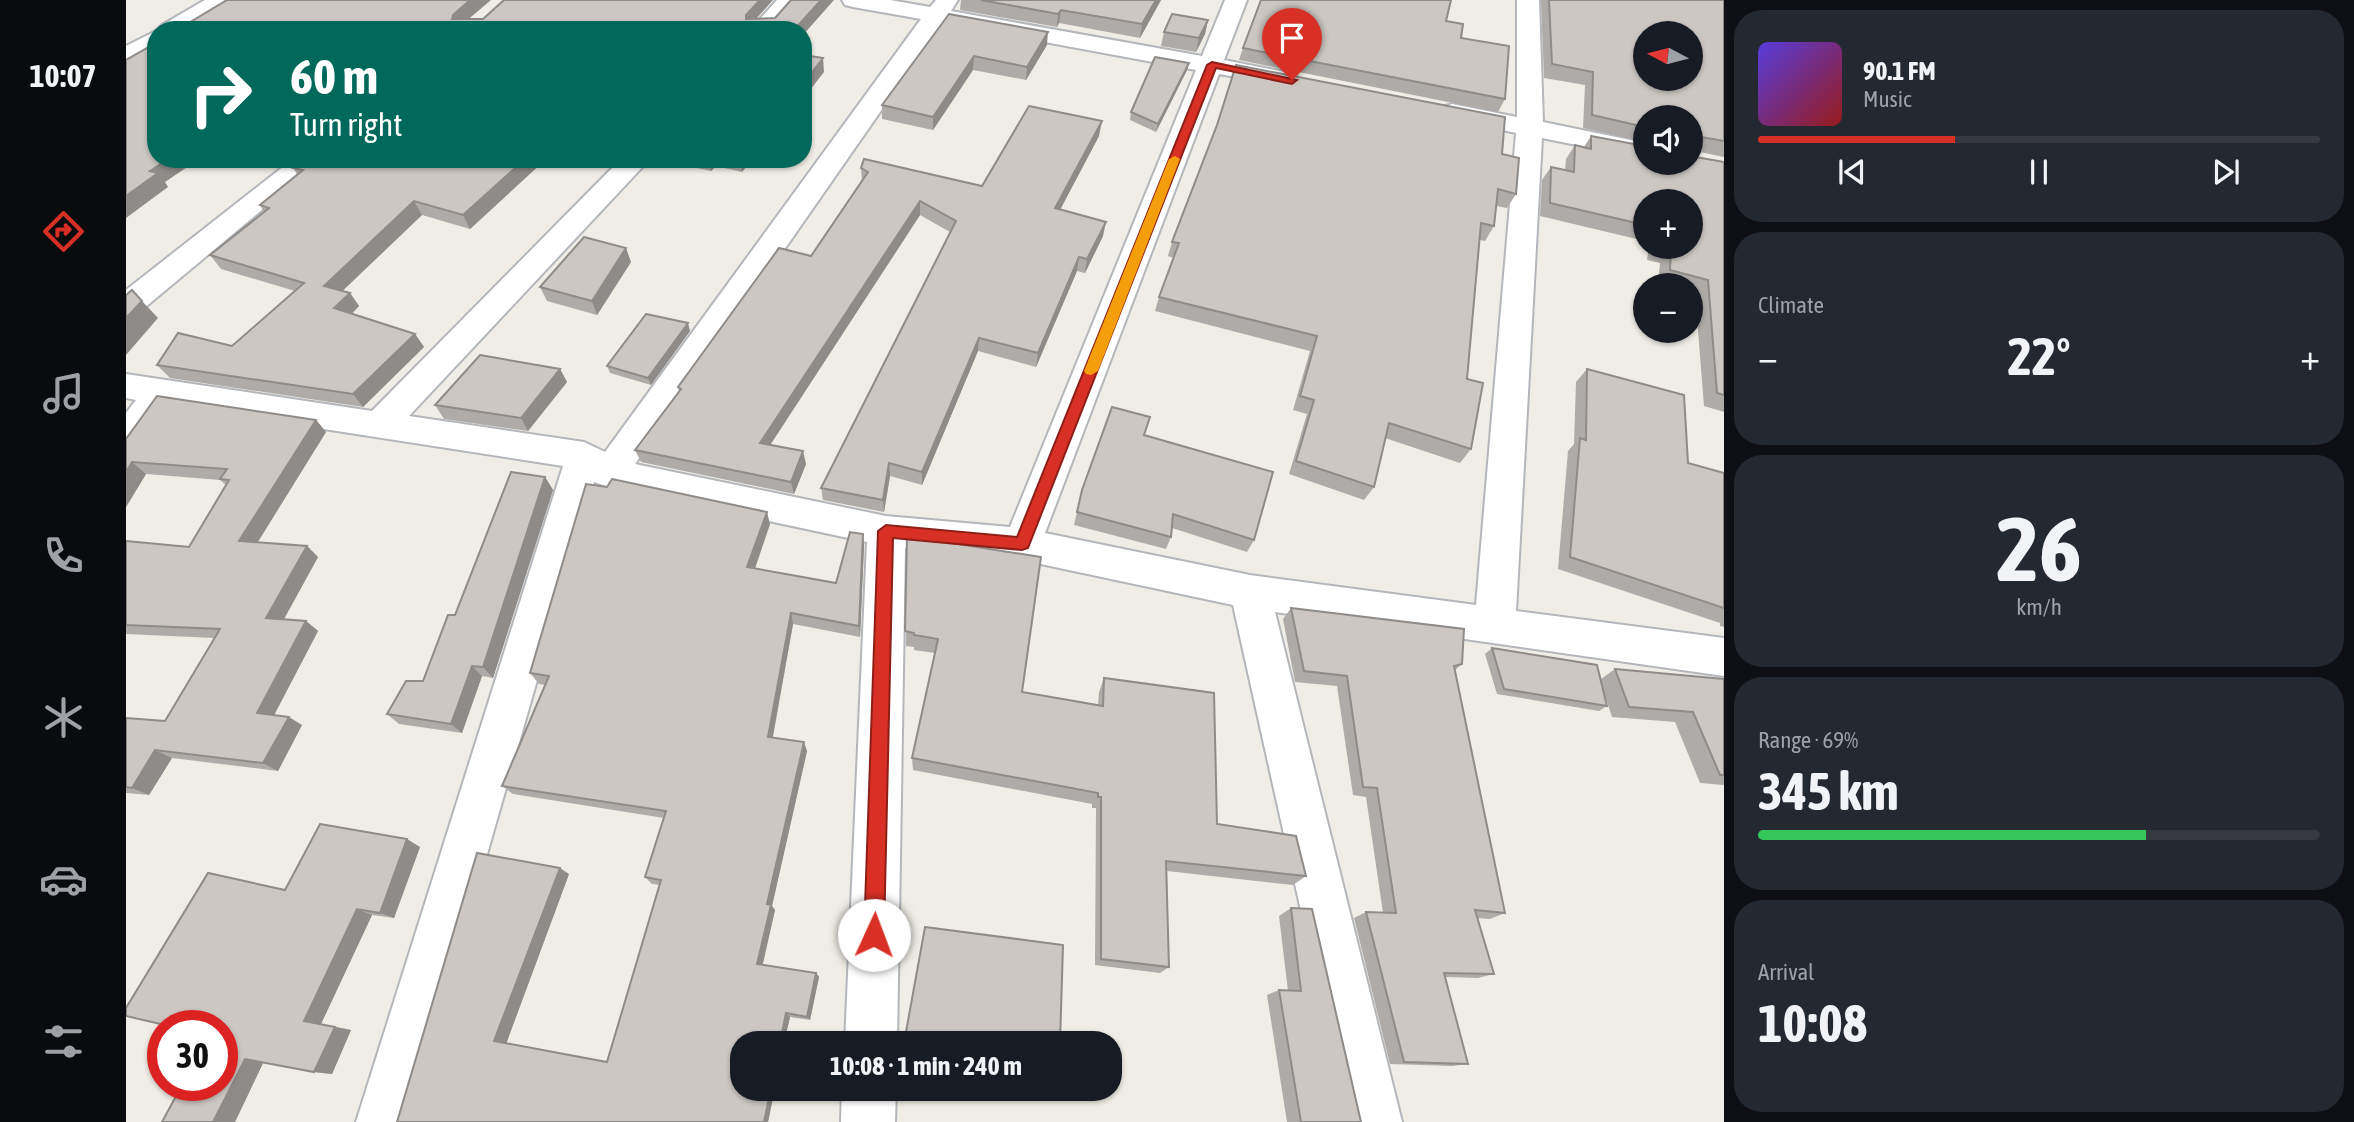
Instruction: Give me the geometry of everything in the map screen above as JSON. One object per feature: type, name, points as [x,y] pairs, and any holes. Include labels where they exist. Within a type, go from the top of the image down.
[{"type":"street","points":[[185,21],[220,0]]},
{"type":"street","points":[[770,21],[790,0]]},
{"type":"street","points":[[853,0],[941,7],[1305,83]]},
{"type":"street","points":[[1022,544],[1237,0]]},
{"type":"street","points":[[1494,625],[1530,127],[1528,0]]},
{"type":"street","points":[[383,1122],[596,465],[941,7]]},
{"type":"street","points":[[126,56],[147,43]]},
{"type":"street","points":[[1424,107],[1633,148]]},
{"type":"street","points":[[126,306],[299,168]]},
{"type":"street","points":[[380,425],[627,168]]},
{"type":"street","points":[[126,440],[143,388],[380,425],[596,465],[886,531],[1022,544],[1250,592],[1494,625],[1720,662]]},
{"type":"street","points":[[871,1031],[886,531]]},
{"type":"street","points":[[1250,592],[1375,1122]]},
{"type":"street","points":[[868,1122],[869,1101]]},
{"type":"building","points":[[227,0],[470,0],[452,19],[483,19],[504,0],[760,0],[746,15],[746,19],[775,18],[791,0],[821,0],[802,21],[192,21]]},
{"type":"building","points":[[981,0],[1156,0],[1142,24],[1061,10],[1058,14]]},
{"type":"building","points":[[1261,0],[1451,0],[1446,21],[1463,24],[1461,38],[1509,46],[1505,99],[1243,48]]},
{"type":"building","points":[[1549,0],[1724,0],[1724,141],[1703,137],[1703,105],[1633,105],[1633,124],[1592,115],[1593,72],[1552,64]]},
{"type":"building","points":[[949,14],[1048,32],[1027,67],[974,56],[933,117],[882,105]]},
{"type":"building","points":[[1172,14],[1208,20],[1199,38],[1164,32]]},
{"type":"building","points":[[147,48],[147,168],[154,168],[150,171],[158,173],[126,196],[126,60]]},
{"type":"building","points":[[812,56],[823,58],[812,72]]},
{"type":"building","points":[[1155,57],[1189,63],[1158,124],[1131,112]]},
{"type":"building","points":[[1236,65],[1505,117],[1502,154],[1519,158],[1516,194],[1498,189],[1494,226],[1481,223],[1467,379],[1483,383],[1471,449],[1389,423],[1374,487],[1296,461],[1314,400],[1300,396],[1317,336],[1159,297],[1179,243],[1172,242],[1217,125]]},
{"type":"building","points":[[1029,106],[1102,121],[1055,208],[1106,222],[1087,259],[1079,257],[1038,353],[979,338],[922,472],[889,463],[883,500],[821,488],[956,221],[920,201],[760,443],[803,451],[791,482],[635,450],[779,248],[811,256],[868,172],[861,168],[864,159],[982,186]]},
{"type":"building","points":[[1591,136],[1633,144],[1633,175],[1703,175],[1703,158],[1724,162],[1724,395],[1717,393],[1708,280],[1703,279],[1703,273],[1670,270],[1671,259],[1703,259],[1703,189],[1633,189],[1633,222],[1550,203],[1551,167],[1574,172],[1575,145],[1591,149]]},
{"type":"building","points":[[293,168],[515,168],[463,215],[414,201],[324,286],[350,293],[334,308],[415,334],[353,394],[157,365],[178,333],[232,346],[304,283],[210,255],[269,208],[260,205],[303,170]]},
{"type":"building","points":[[584,237],[626,248],[592,301],[540,287]]},
{"type":"building","points":[[132,290],[142,301],[126,318],[126,295]]},
{"type":"building","points":[[646,314],[688,323],[648,378],[607,366]]},
{"type":"building","points":[[480,355],[560,369],[521,418],[435,405]]},
{"type":"building","points":[[1587,369],[1684,395],[1688,463],[1724,473],[1724,608],[1570,557],[1580,438],[1586,440]]},
{"type":"building","points":[[157,396],[316,420],[239,541],[307,546],[266,618],[306,621],[257,713],[289,717],[263,763],[155,750],[132,788],[126,787],[126,718],[165,721],[220,629],[126,625],[126,541],[189,547],[229,480],[220,479],[227,469],[132,462],[126,472],[126,439]]},
{"type":"building","points":[[1112,407],[1150,417],[1144,435],[1273,472],[1254,540],[1173,514],[1171,537],[1077,512],[1082,490]]},
{"type":"building","points":[[511,472],[545,477],[483,667],[472,666],[451,724],[387,714],[406,681],[423,681],[448,615],[455,615]]},
{"type":"building","points":[[612,479],[767,512],[747,567],[836,583],[850,532],[863,534],[859,626],[791,613],[768,737],[804,742],[767,904],[771,905],[757,964],[816,973],[807,1017],[786,1013],[782,1031],[730,1031],[730,1101],[768,1101],[764,1122],[397,1122],[477,853],[560,868],[494,1041],[607,1062],[661,880],[645,877],[666,811],[502,786],[549,676],[530,673],[586,484],[607,487]]},
{"type":"building","points":[[907,536],[1041,557],[1022,692],[1103,706],[1104,678],[1214,693],[1217,824],[1296,836],[1306,876],[1166,861],[1169,967],[1101,959],[1101,797],[1098,797],[1098,793],[912,758],[938,639],[905,631]]},
{"type":"building","points":[[1291,608],[1464,629],[1462,664],[1454,666],[1505,913],[1475,910],[1494,974],[1444,973],[1468,1064],[1404,1062],[1366,912],[1396,913],[1377,788],[1363,787],[1347,676],[1304,671]]},
{"type":"building","points":[[1492,648],[1597,665],[1607,706],[1504,689]]},
{"type":"building","points":[[1615,669],[1724,679],[1724,775],[1720,775],[1693,712],[1629,707]]},
{"type":"building","points":[[320,824],[407,839],[380,913],[357,909],[304,1021],[335,1027],[314,1072],[245,1059],[238,1073],[238,1010],[147,1010],[147,1021],[126,1016],[126,1008],[208,873],[285,890]]},
{"type":"building","points":[[1291,908],[1312,909],[1361,1122],[1301,1122],[1279,990],[1301,991]]},
{"type":"building","points":[[925,927],[1063,945],[1060,1031],[906,1031]]},
{"type":"building","points":[[173,1101],[224,1101],[213,1122],[162,1122]]},
{"type":"slow traffic","points":[[1091,371],[1175,159]]},
{"type":"route","points":[[874,935],[886,531],[1022,544],[1212,65],[1292,80]]}]
